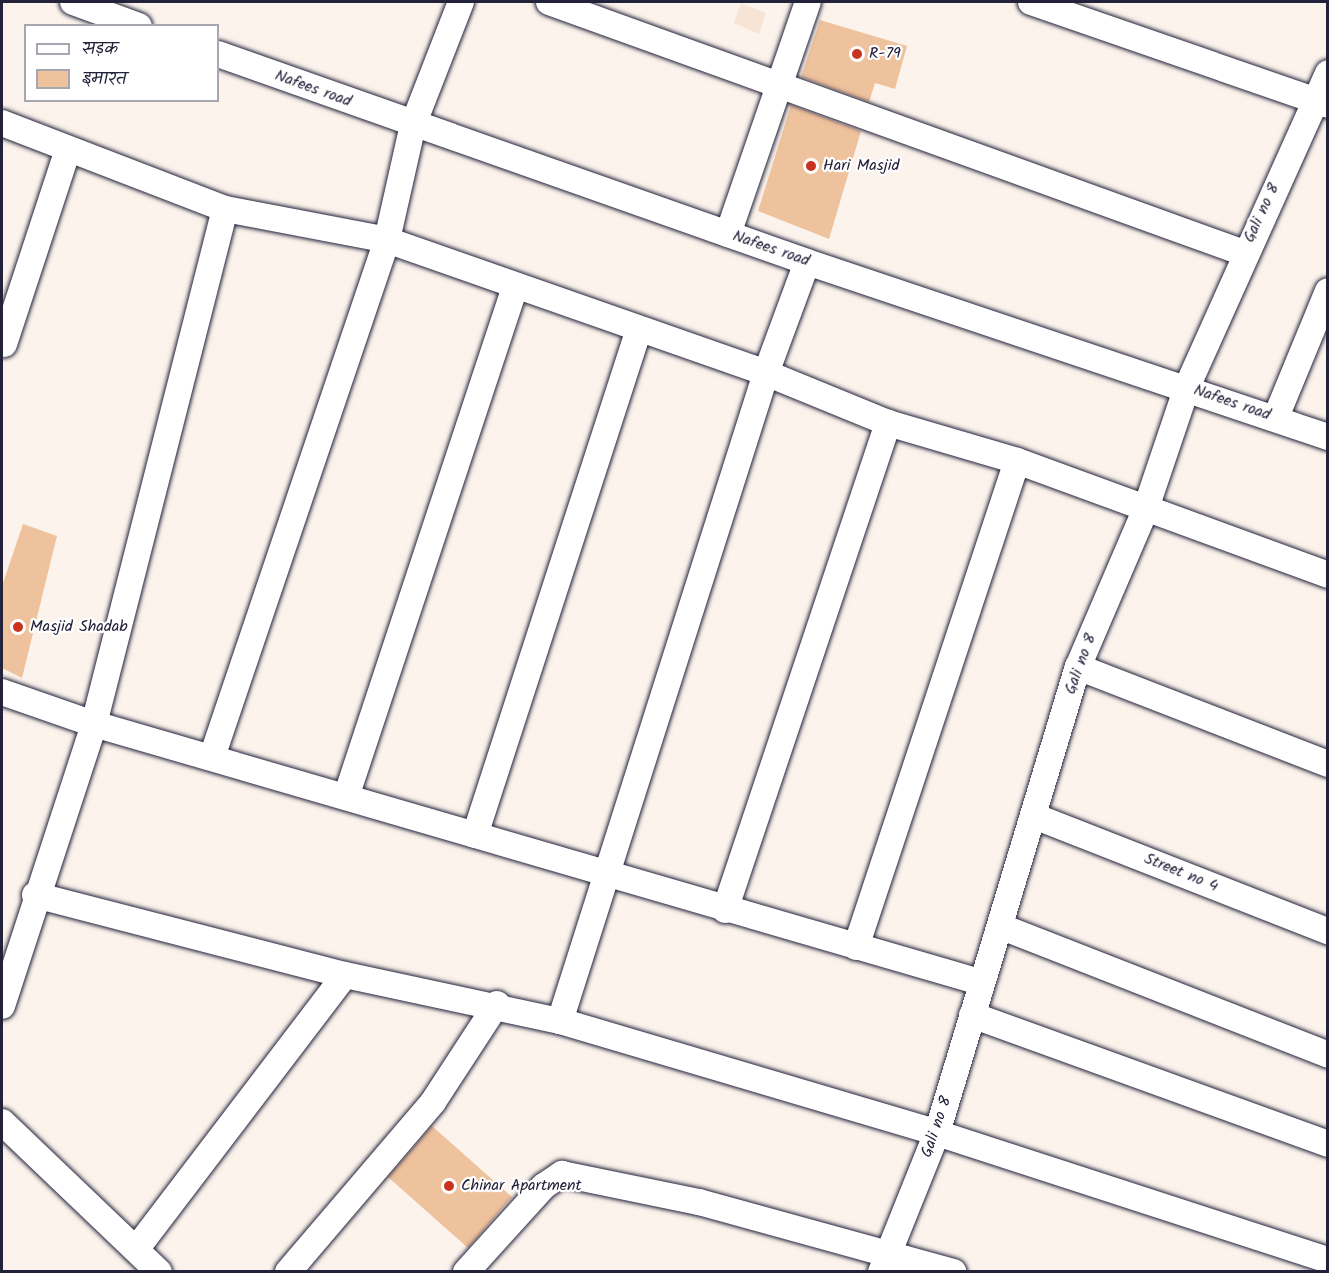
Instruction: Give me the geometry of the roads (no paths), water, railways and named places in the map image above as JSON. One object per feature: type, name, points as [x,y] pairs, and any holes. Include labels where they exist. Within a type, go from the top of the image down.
[{"type":"street","points":[[73,2],[134,24]]},
{"type":"street","points":[[212,757],[387,240],[413,125],[461,2]]},
{"type":"street","points":[[549,2],[783,82],[1244,253]]},
{"type":"street","points":[[728,234],[783,82],[808,2]]},
{"type":"street","points":[[1031,2],[1321,103]]},
{"type":"street","name":"Nafees road","points":[[219,54],[413,125],[807,262],[1187,387],[1328,437]]},
{"type":"street","name":"Gali no 8","points":[[885,1262],[937,1133],[980,982],[1002,927],[1077,667],[1145,511],[1187,387],[1244,253],[1321,103],[1328,73]]},
{"type":"street","points":[[2,123],[225,209],[387,240],[638,332],[766,373],[888,423],[1017,461],[1145,511],[1328,575]]},
{"type":"street","points":[[4,345],[68,149]]},
{"type":"street","points":[[3,995],[94,724],[225,209]]},
{"type":"street","points":[[560,1021],[609,873],[766,373],[807,262]]},
{"type":"street","points":[[347,794],[515,287]]},
{"type":"street","points":[[1276,417],[1328,291]]},
{"type":"street","points":[[475,835],[638,332]]},
{"type":"street","points":[[725,910],[888,423]]},
{"type":"street","points":[[856,947],[1017,461]]},
{"type":"street","points":[[1077,667],[1328,764]]},
{"type":"street","points":[[2,692],[94,724],[347,794],[725,910],[980,982]]},
{"type":"street","name":"Street no 4","points":[[1034,816],[1328,931]]},
{"type":"street","points":[[35,895],[345,975],[498,1004],[560,1021],[937,1133],[1328,1260]]},
{"type":"street","points":[[1002,927],[1328,1055]]},
{"type":"street","points":[[138,1248],[345,975]]},
{"type":"street","points":[[288,1272],[433,1102],[498,1004]]},
{"type":"street","points":[[972,1015],[1328,1144]]},
{"type":"street","points":[[2,1122],[138,1248],[159,1272]]},
{"type":"street","points":[[466,1272],[544,1185],[561,1174],[699,1202],[885,1262],[954,1272]]},
{"type":"place","name":"R-79","points":[[857,54]]},
{"type":"place","name":"Hari Masjid","points":[[811,166]]},
{"type":"place","name":"Masjid Shadab","points":[[18,627]]},
{"type":"place","name":"Chinar Apartment","points":[[449,1186]]}]
